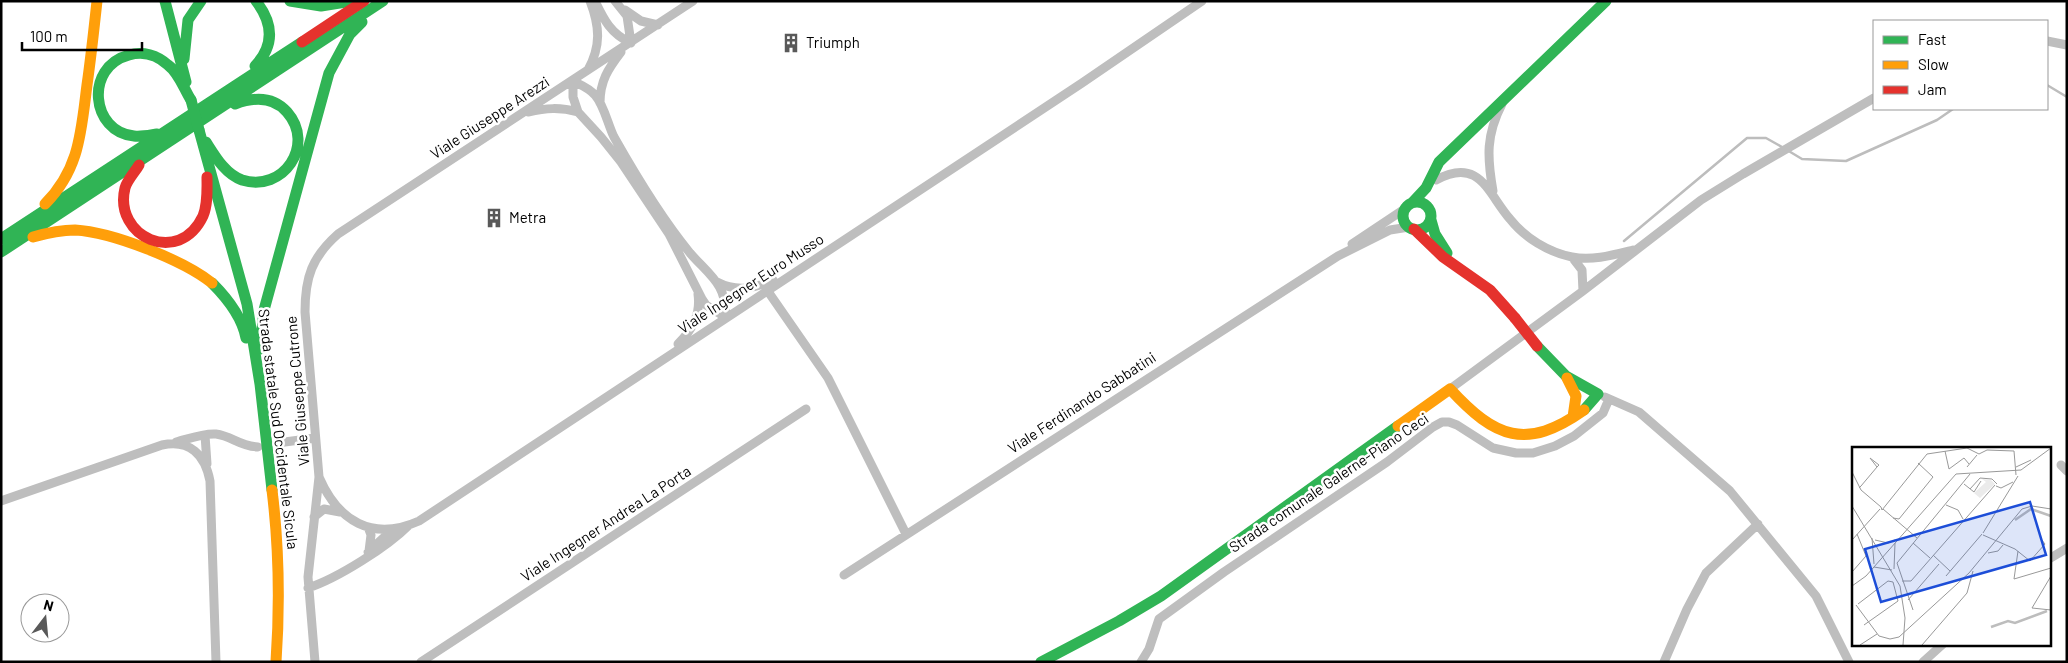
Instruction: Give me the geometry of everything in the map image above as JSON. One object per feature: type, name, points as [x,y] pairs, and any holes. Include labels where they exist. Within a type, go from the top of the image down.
[{"type":"main road","points":[[1,236],[48,202],[70,173],[80,143],[97,1]]},
{"type":"main road","name":"Strada statale Sud Occidentale Sicula","points":[[165,1],[247,304],[260,384],[278,536],[279,621],[276,662]]},
{"type":"main road","points":[[183,72],[187,26],[192,11],[201,1]]},
{"type":"main road","points":[[239,82],[260,62],[270,39],[268,19],[256,1]]},
{"type":"main road","points":[[290,1],[302,5],[324,6],[345,4],[352,1]]},
{"type":"main road","points":[[1,240],[364,1]]},
{"type":"main road","points":[[1,253],[383,1]]},
{"type":"main road","points":[[260,384],[261,328],[264,310],[329,73],[350,34],[364,19],[391,1]]},
{"type":"main road","points":[[1573,417],[1577,403],[1576,391],[1566,376],[1537,346],[1490,290],[1453,264],[1411,228],[1404,218],[1409,205],[1426,188],[1439,162],[1606,1]]},
{"type":"main road","points":[[167,131],[138,138],[123,134],[109,125],[101,112],[97,95],[99,80],[107,67],[126,54],[142,53],[160,58],[170,66],[191,100]]},
{"type":"main road","points":[[199,130],[224,168],[246,181],[263,182],[278,177],[288,169],[295,159],[298,148],[298,130],[289,112],[277,103],[254,98],[215,112]]},
{"type":"main road","points":[[160,148],[142,162],[129,178],[123,200],[125,215],[131,226],[139,235],[152,242],[172,242],[185,238],[198,224],[206,204],[207,161]]},
{"type":"main road","points":[[1411,228],[1424,228],[1431,217],[1432,195],[1436,180],[1452,149]]},
{"type":"main road","points":[[1409,205],[1425,204],[1431,217],[1435,234],[1453,264]]},
{"type":"main road","points":[[1,253],[45,233],[67,229],[86,230],[106,234],[185,264],[216,286],[239,317],[245,333],[250,358],[260,384]]},
{"type":"main road","points":[[1041,662],[1119,621],[1161,596],[1450,389],[1485,423],[1511,434],[1530,435],[1548,432],[1560,426],[1594,402],[1595,392],[1566,376]]},
{"type":"street","points":[[588,71],[598,49],[597,26],[590,1]]},
{"type":"street","points":[[595,1],[612,31],[628,44]]},
{"type":"street","points":[[615,1],[641,21],[658,24]]},
{"type":"street","name":"Viale Giuseppe Arezzi","points":[[311,269],[318,254],[338,234],[693,1]]},
{"type":"street","name":"Viale Ingegner Euro Musso","points":[[319,477],[326,493],[340,512],[353,521],[368,526],[391,528],[410,525],[436,510],[725,317],[1082,83],[1202,1]]},
{"type":"street","points":[[600,103],[600,91],[607,70],[628,44],[628,22],[623,9]]},
{"type":"street","points":[[2048,41],[2067,45]]},
{"type":"street","points":[[573,81],[589,90],[600,103],[613,134],[627,159],[674,232],[716,282],[724,296],[725,317],[706,305],[669,234],[648,202],[616,156],[578,112],[573,97],[573,81]]},
{"type":"street","points":[[1493,193],[1488,146],[1496,115],[1507,95]]},
{"type":"street","points":[[1450,389],[1583,291],[1701,200],[1742,174],[1873,99]]},
{"type":"street","points":[[521,114],[552,108],[564,108],[578,112]]},
{"type":"street","points":[[1436,180],[1461,172],[1475,176],[1487,185],[1505,213],[1519,230],[1544,247],[1572,257],[1606,257],[1636,250]]},
{"type":"street","points":[[1338,256],[1354,242],[1409,205]]},
{"type":"street","points":[[1338,256],[1390,230],[1411,228]]},
{"type":"street","name":"Viale Ferdinando Sabbatini","points":[[844,575],[1338,256]]},
{"type":"street","points":[[1572,257],[1582,270],[1584,280],[1583,291]]},
{"type":"street","points":[[716,282],[734,289],[758,288],[800,268]]},
{"type":"street","name":"Viale Giuseppe Cutrone","points":[[311,269],[306,285],[305,312],[319,477],[308,577],[315,662]]},
{"type":"street","points":[[658,363],[694,325],[699,305],[697,289]]},
{"type":"street","points":[[767,290],[828,378],[906,534]]},
{"type":"street","points":[[1577,403],[1585,393],[1595,392],[1639,412],[1730,491],[1816,596],[1849,662]]},
{"type":"street","name":"Strada comunale Galerne-Piano Ceci","points":[[1141,662],[1149,650],[1159,619],[1231,566],[1387,462],[1433,427],[1442,422],[1449,422],[1493,448],[1516,453],[1533,453],[1556,446],[1574,436],[1603,413],[1609,400]]},
{"type":"street","name":"Viale Ingegner Andrea La Porta","points":[[421,662],[806,409]]},
{"type":"street","points":[[1,501],[162,445],[205,435],[215,434],[246,446],[258,447]]},
{"type":"street","points":[[205,435],[210,481],[216,662]]},
{"type":"street","points":[[277,443],[315,438]]},
{"type":"street","points":[[173,442],[194,450],[203,458],[207,467]]},
{"type":"street","points":[[314,517],[324,510],[340,512]]},
{"type":"street","points":[[1664,662],[1687,609],[1706,573],[1758,524]]},
{"type":"street","points":[[308,588],[326,582],[393,540],[410,525]]},
{"type":"street","points":[[368,526],[371,535],[369,551]]},
{"type":"street","points":[[391,528],[393,540]]},
{"type":"street","points":[[361,560],[391,528]]},
{"type":"street","points":[[2050,558],[2067,548]]},
{"type":"street","points":[[1923,662],[1941,646]]},
{"type":"waterway","points":[[2048,86],[2067,97]]},
{"type":"waterway","points":[[1787,150],[1802,159],[1846,161],[1937,120],[1952,110]]},
{"type":"waterway","points":[[1624,241],[1747,138],[1766,138],[1782,147]]},
{"type":"traffic: fast","points":[[165,1],[186,82]]},
{"type":"traffic: fast","points":[[184,59],[188,20],[201,1]]},
{"type":"traffic: fast","points":[[255,66],[269,42],[266,17],[256,1]]},
{"type":"traffic: fast","points":[[290,1],[321,6],[352,1]]},
{"type":"traffic: fast","points":[[1,252],[383,1]]},
{"type":"traffic: fast","points":[[1412,203],[1426,188],[1439,162],[1606,1]]},
{"type":"traffic: fast","points":[[260,349],[264,310],[329,73],[350,34],[362,22]]},
{"type":"traffic: fast","points":[[1,239],[302,42]]},
{"type":"traffic: fast","points":[[157,134],[134,136],[120,132],[109,123],[102,112],[99,98],[99,85],[105,72],[115,62],[129,55],[139,53],[150,55],[172,68],[191,100]]},
{"type":"traffic: fast","points":[[206,142],[230,174],[242,180],[257,182],[270,180],[282,173],[291,163],[296,151],[298,138],[295,125],[287,112],[276,103],[263,99],[235,104]]},
{"type":"traffic: fast","points":[[191,100],[199,130]]},
{"type":"traffic: fast","points":[[199,130],[247,304],[260,384],[272,490]]},
{"type":"traffic: fast","points":[[1417,202],[1427,206],[1431,216],[1427,226],[1417,230],[1407,226],[1403,216],[1407,206],[1417,202]]},
{"type":"traffic: fast","points":[[1431,220],[1435,234],[1447,253]]},
{"type":"traffic: fast","points":[[212,283],[233,308],[241,322],[246,338]]},
{"type":"traffic: fast","points":[[1537,346],[1566,376],[1598,394],[1584,410]]},
{"type":"traffic: fast","points":[[1041,662],[1119,621],[1161,596],[1398,426]]},
{"type":"traffic: slow","points":[[45,204],[57,191],[72,163],[77,149],[83,118],[97,1]]},
{"type":"traffic: slow","points":[[33,237],[75,230],[108,236],[184,265],[212,283]]},
{"type":"traffic: slow","points":[[1567,378],[1576,396],[1573,417]]},
{"type":"traffic: slow","points":[[1398,426],[1450,389],[1482,419],[1497,428],[1512,433],[1528,434],[1545,431],[1584,410]]},
{"type":"traffic: slow","points":[[272,490],[278,576],[276,662]]},
{"type":"traffic: jam","points":[[302,42],[364,1]]},
{"type":"traffic: jam","points":[[139,165],[125,188],[124,205],[129,220],[138,232],[150,240],[165,242],[179,240],[192,231],[205,211],[207,177]]},
{"type":"traffic: jam","points":[[1414,229],[1443,257],[1490,290],[1515,318]]},
{"type":"traffic: jam","points":[[1515,318],[1537,346]]},
{"type":"place","name":"Triumph","points":[[791,43]]},
{"type":"place","name":"Metra","points":[[494,218]]}]
